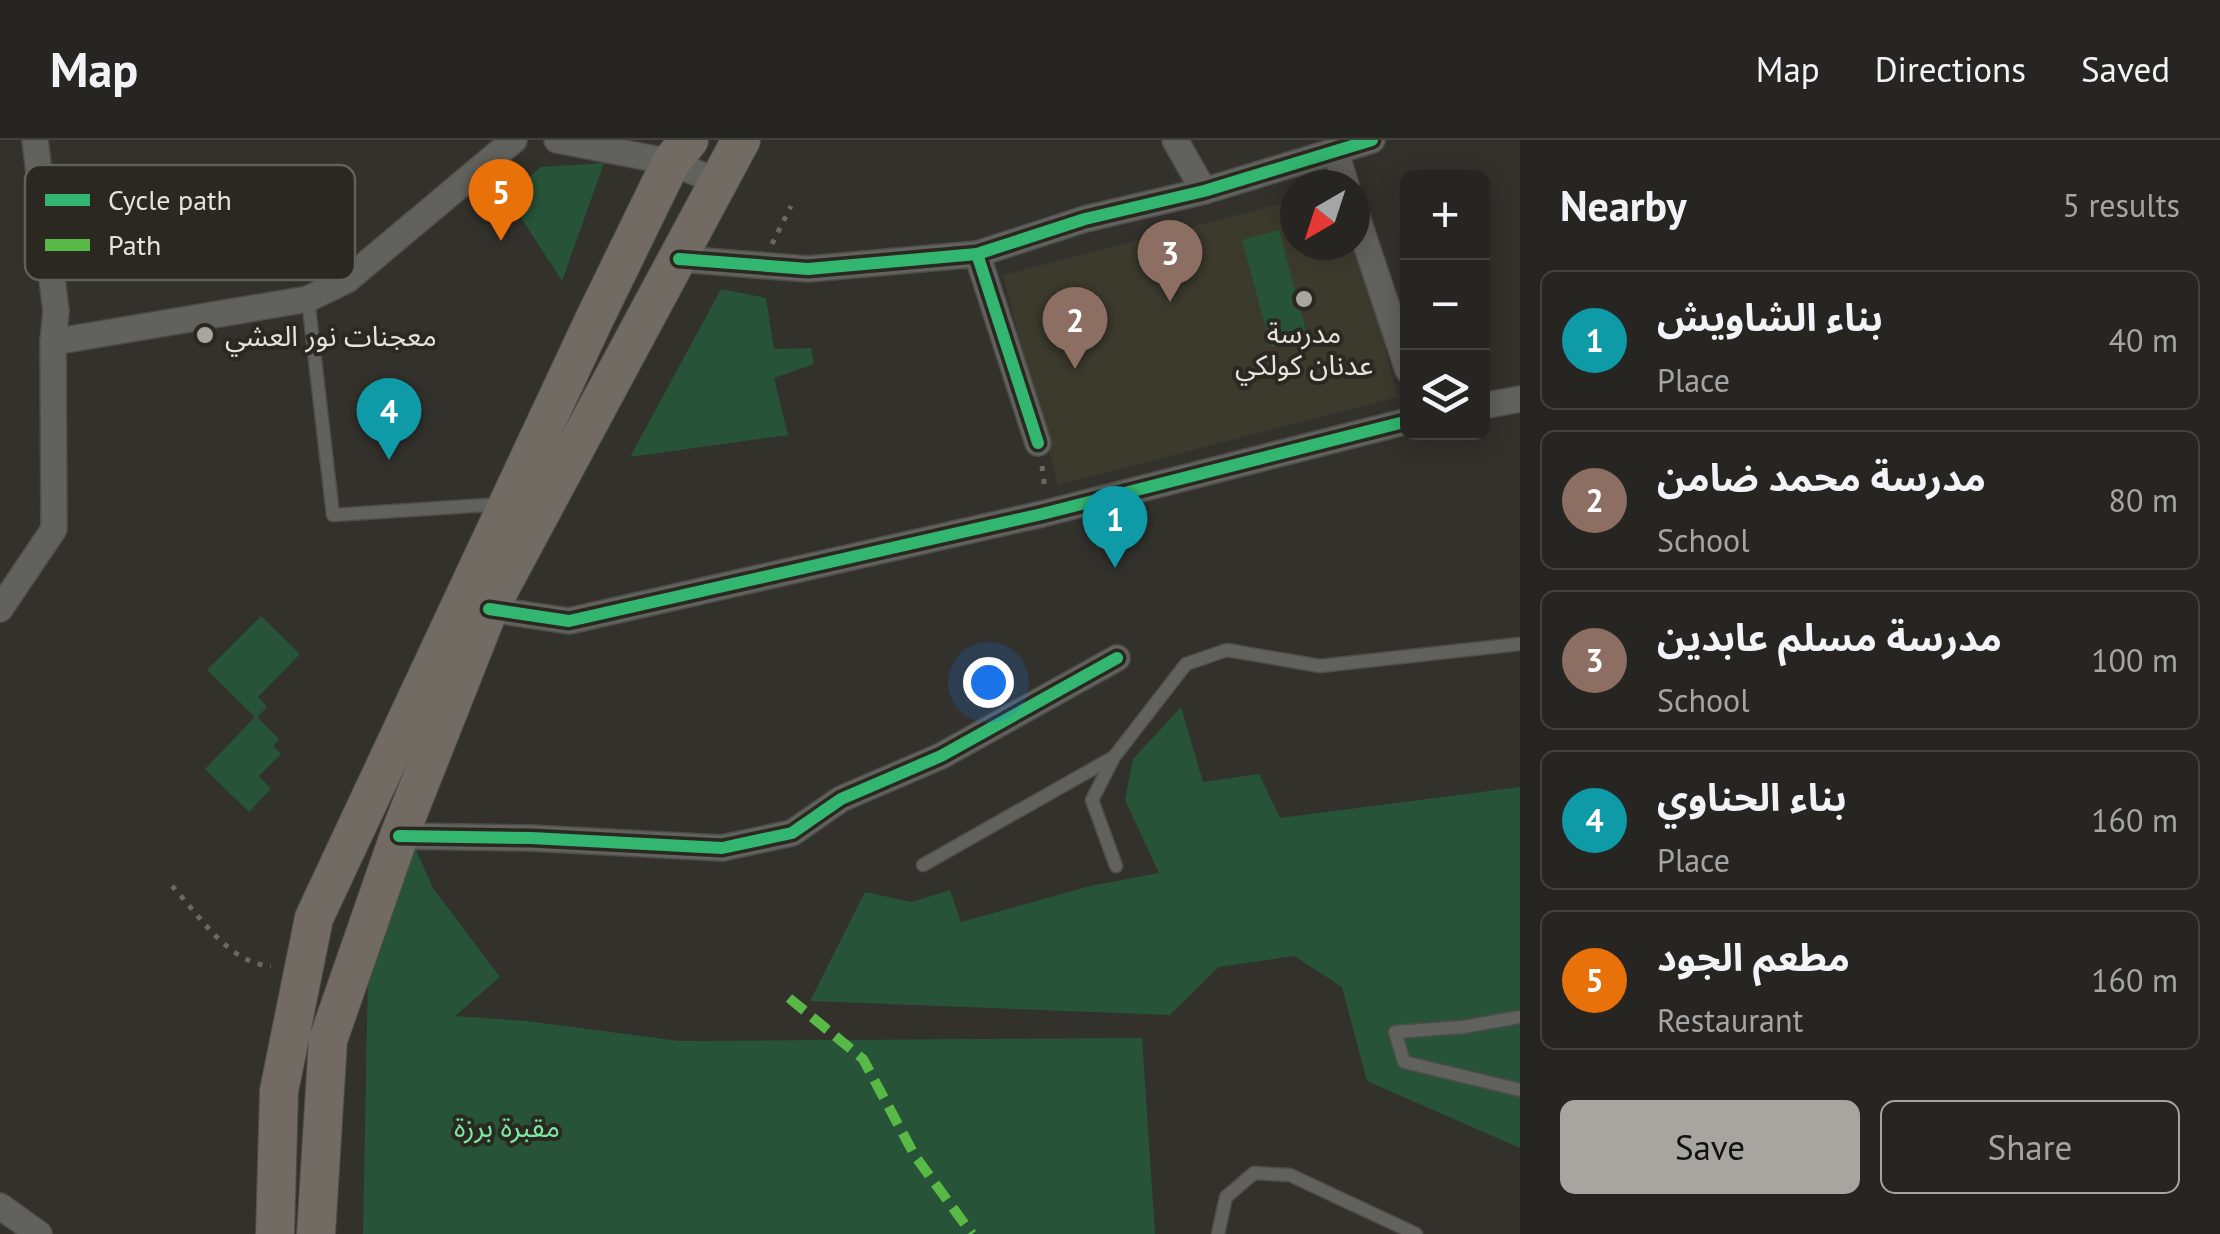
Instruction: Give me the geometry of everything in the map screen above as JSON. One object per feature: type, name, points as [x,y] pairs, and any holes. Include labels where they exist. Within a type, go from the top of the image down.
[{"type":"main road","points":[[316,1234],[328,1040],[399,836],[489,609],[740,140]]},
{"type":"main road","points":[[276,1234],[279,1091],[314,918],[592,322],[680,151]]},
{"type":"street","points":[[35,140],[38,165]]},
{"type":"street","points":[[355,274],[514,140]]},
{"type":"street","points":[[557,140],[680,151],[718,182]]},
{"type":"street","points":[[1175,140],[1204,190]]},
{"type":"street","points":[[679,259],[808,270],[977,254],[1085,219],[1204,190],[1372,140]]},
{"type":"street","points":[[1335,150],[1341,170]]},
{"type":"street","points":[[977,254],[1038,443]]},
{"type":"street","points":[[1370,256],[1401,350]]},
{"type":"street","points":[[0,609],[54,529],[56,311],[52,280]]},
{"type":"street","points":[[53,342],[308,299],[348,280]]},
{"type":"street","points":[[1490,405],[1520,400]]},
{"type":"street","points":[[489,609],[569,621],[1042,514],[1400,423]]},
{"type":"street","points":[[399,836],[722,848],[792,833],[841,798],[941,756],[1117,658]]},
{"type":"street","points":[[0,1206],[39,1234]]},
{"type":"lane","points":[[308,299],[333,515],[510,504]]},
{"type":"lane","points":[[1116,866],[1092,800],[1114,757],[1186,664],[1226,650],[1320,666],[1520,644]]},
{"type":"lane","points":[[923,865],[1114,757]]},
{"type":"lane","points":[[1520,1018],[1395,1032],[1404,1062],[1520,1090]]},
{"type":"lane","points":[[1218,1234],[1226,1197],[1254,1173],[1290,1174],[1416,1234]]},
{"type":"path","points":[[766,256],[792,206]]},
{"type":"path","points":[[1038,443],[1045,486],[1042,514]]},
{"type":"path","points":[[172,886],[232,951],[252,964],[304,968]]},
{"type":"shaded area","points":[[1280,204],[1280,260],[1362,260],[1398,397],[1058,485],[1003,275]]},
{"type":"green space","points":[[604,163],[562,281],[507,196],[541,167]]},
{"type":"green space","points":[[1279,230],[1280,260],[1287,260],[1308,338],[1271,347],[1242,240]]},
{"type":"green space","points":[[721,289],[766,298],[774,349],[811,348],[814,364],[774,378],[788,435],[630,457]]},
{"type":"green space","points":[[261,616],[300,654],[258,697],[267,707],[257,717],[279,739],[273,746],[281,754],[259,776],[271,789],[249,812],[205,769],[255,717],[207,670]]},
{"type":"green space","points":[[1181,707],[1203,782],[1259,774],[1280,818],[1520,787],[1520,1148],[1367,1081],[1342,987],[1294,956],[1219,967],[1170,1015],[810,1001],[865,892],[912,902],[950,890],[961,922],[1090,886],[1159,873],[1125,800],[1133,759]]},
{"type":"green space","name":"مقبرة برزة","points":[[414,845],[433,888],[500,977],[455,1016],[527,1021],[679,1041],[1142,1038],[1155,1234],[363,1234],[368,975]]},
{"type":"marked path","points":[[789,998],[863,1059],[915,1156],[972,1234]]},
{"type":"cycle path","points":[[679,259],[808,269],[977,254],[1085,219],[1204,191],[1372,140]]},
{"type":"cycle path","points":[[977,254],[1038,443]]},
{"type":"cycle path","points":[[489,609],[569,621],[1042,514],[1400,423]]},
{"type":"cycle path","points":[[399,836],[722,848],[792,833],[841,799],[941,756],[1117,658]]},
{"type":"place","name":"مطعم الجود","points":[[501,241]]},
{"type":"place","name":"مدرسة عدنان كولكي","points":[[1304,299]]},
{"type":"place","name":"مدرسة مسلم عابدين","points":[[1170,302]]},
{"type":"place","name":"معجنات نور العشي","points":[[205,335]]},
{"type":"place","name":"مدرسة محمد ضامن","points":[[1075,369]]},
{"type":"place","name":"بناء الحناوي","points":[[389,460]]},
{"type":"place","name":"بناء الشاويش","points":[[1115,568]]}]
